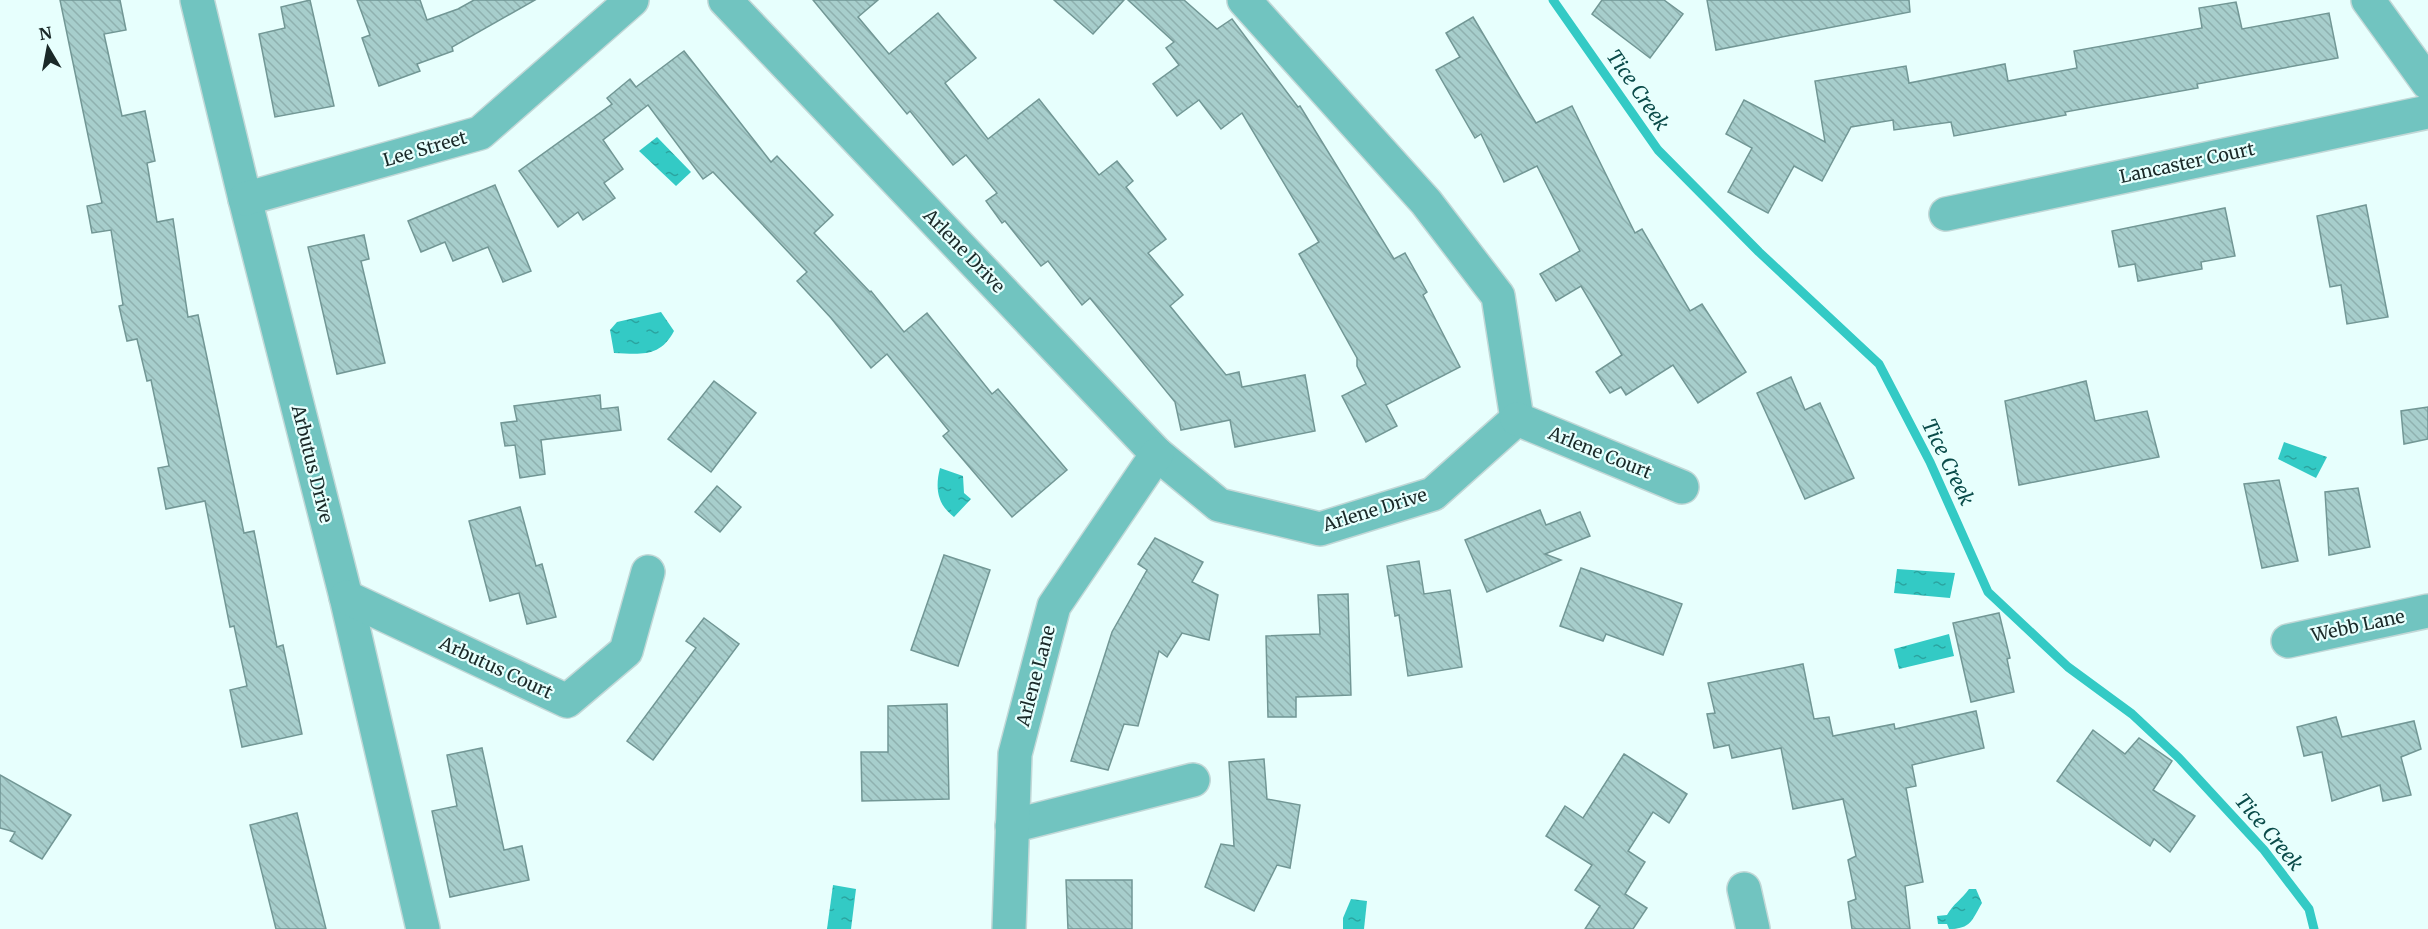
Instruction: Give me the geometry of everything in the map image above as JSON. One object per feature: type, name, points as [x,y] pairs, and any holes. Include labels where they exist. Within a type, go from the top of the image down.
[{"type":"street","name":"Arbutus Drive","points":[[197,0],[346,597],[423,929]]},
{"type":"street","name":"Lee Street","points":[[245,199],[480,133],[632,0]]},
{"type":"street","name":"Arlene Drive","points":[[725,0],[1157,454],[1219,505],[1320,529],[1433,494],[1518,419]]},
{"type":"street","points":[[1244,0],[1426,202],[1498,296],[1518,419]]},
{"type":"street","points":[[2368,0],[2428,83]]},
{"type":"street","name":"Lancaster Court","points":[[1946,214],[2428,112]]},
{"type":"street","name":"Arlene Court","points":[[1518,419],[1682,487]]},
{"type":"street","name":"Arlene Lane","points":[[1009,929],[1015,754],[1054,606],[1157,454]]},
{"type":"street","name":"Arbutus Court","points":[[346,597],[567,701],[626,651],[648,572]]},
{"type":"street","name":"Webb Lane","points":[[2288,641],[2428,612]]},
{"type":"street","points":[[1012,826],[1193,780]]},
{"type":"street","points":[[1744,888],[1753,929]]},
{"type":"water","points":[[657,137],[691,172],[676,186],[639,151]]},
{"type":"water","points":[[661,312],[674,331],[662,346],[641,354],[614,353],[610,330],[617,322]]},
{"type":"water","points":[[2284,442],[2327,457],[2316,478],[2278,459]]},
{"type":"water","points":[[940,468],[963,476],[964,493],[971,499],[954,517],[944,507],[939,495]]},
{"type":"water","points":[[1897,569],[1955,573],[1950,598],[1894,593]]},
{"type":"water","points":[[1949,634],[1954,656],[1899,669],[1894,649]]},
{"type":"water","points":[[833,885],[856,889],[851,929],[827,929]]},
{"type":"water","points":[[1969,889],[1976,889],[1982,903],[1973,919],[1956,929],[1949,929],[1947,924],[1938,924],[1937,916],[1947,915]]},
{"type":"water","points":[[1351,899],[1367,901],[1364,929],[1343,929],[1343,918]]},
{"type":"building","points":[[60,0],[120,0],[126,30],[104,34],[122,116],[145,111],[155,161],[147,163],[157,222],[173,219],[188,317],[198,315],[244,533],[254,531],[277,647],[283,645],[302,734],[242,747],[230,690],[247,686],[234,626],[230,627],[205,501],[166,509],[158,468],[169,466],[151,380],[147,381],[137,339],[127,341],[119,306],[123,305],[111,230],[92,233],[87,206],[102,203]]},
{"type":"building","points":[[310,0],[334,106],[275,117],[259,34],[285,28],[281,7]]},
{"type":"building","points":[[357,0],[420,0],[427,20],[458,9],[474,0],[535,0],[452,47],[453,51],[417,64],[420,71],[379,86],[362,38],[370,35]]},
{"type":"building","points":[[813,0],[878,0],[858,17],[889,54],[938,13],[976,58],[945,83],[988,139],[1039,99],[1099,175],[1117,161],[1133,181],[1126,187],[1166,239],[1148,253],[1183,295],[1170,306],[1226,375],[1239,372],[1242,387],[1305,375],[1315,431],[1235,447],[1230,420],[1181,430],[1175,402],[1090,298],[1082,305],[1048,261],[1041,266],[1005,221],[1002,223],[986,201],[997,193],[966,155],[953,165],[910,111],[907,114]]},
{"type":"building","points":[[1054,0],[1124,0],[1093,34]]},
{"type":"building","points":[[1128,0],[1184,0],[1217,29],[1232,19],[1298,107],[1300,106],[1394,259],[1405,253],[1427,292],[1423,295],[1460,367],[1386,405],[1397,426],[1366,442],[1342,396],[1366,384],[1357,366],[1357,358],[1299,254],[1319,242],[1242,113],[1221,129],[1199,100],[1177,116],[1153,84],[1179,65],[1166,48],[1174,42]]},
{"type":"building","points":[[1602,0],[1664,0],[1683,14],[1650,58],[1592,14]]},
{"type":"building","points":[[1707,0],[1909,0],[1910,12],[1716,50]]},
{"type":"building","points":[[2236,2],[2242,29],[2329,13],[2338,58],[2197,84],[2198,88],[2065,112],[2066,115],[1954,136],[1951,122],[1894,130],[1893,120],[1851,127],[1822,181],[1794,166],[1768,213],[1728,192],[1752,148],[1726,134],[1744,100],[1825,142],[1815,81],[1906,66],[1909,83],[2005,64],[2008,81],[2077,68],[2074,51],[2202,28],[2199,8]]},
{"type":"building","points":[[1473,17],[1536,123],[1572,106],[1635,233],[1642,229],[1690,311],[1702,304],[1746,372],[1698,403],[1673,365],[1626,395],[1621,387],[1610,393],[1596,372],[1622,355],[1581,286],[1556,301],[1540,274],[1580,251],[1537,166],[1504,182],[1481,134],[1475,138],[1436,70],[1460,57],[1446,33]]},
{"type":"building","points":[[684,51],[771,162],[777,156],[833,215],[814,233],[871,291],[904,332],[927,313],[992,394],[998,389],[1067,470],[1012,517],[943,436],[949,431],[887,354],[871,368],[831,318],[797,281],[807,272],[713,172],[703,179],[648,105],[603,140],[623,169],[604,183],[615,198],[583,220],[578,212],[558,227],[519,171],[612,104],[607,98],[630,79],[636,87]]},
{"type":"building","points":[[495,185],[531,271],[503,282],[488,247],[453,261],[445,242],[421,252],[408,221]]},
{"type":"building","points":[[2366,205],[2388,317],[2347,324],[2341,285],[2330,287],[2317,216]]},
{"type":"building","points":[[2225,208],[2235,256],[2201,262],[2202,269],[2138,281],[2135,264],[2119,267],[2112,231]]},
{"type":"building","points":[[364,235],[369,259],[361,261],[385,363],[337,374],[308,247]]},
{"type":"building","points":[[1791,377],[1805,410],[1820,403],[1854,478],[1805,499],[1757,393]]},
{"type":"building","points":[[714,381],[756,413],[711,472],[668,439]]},
{"type":"building","points":[[2086,381],[2095,421],[2147,411],[2159,457],[2019,485],[2005,401]]},
{"type":"building","points":[[600,395],[601,409],[618,407],[621,430],[541,440],[545,474],[520,478],[515,445],[505,446],[501,423],[517,421],[514,406]]},
{"type":"building","points":[[2428,407],[2428,439],[2404,444],[2401,411]]},
{"type":"building","points":[[2279,480],[2298,561],[2262,568],[2244,484]]},
{"type":"building","points":[[717,486],[741,507],[720,532],[695,512]]},
{"type":"building","points":[[2358,488],[2370,547],[2329,555],[2325,492]]},
{"type":"building","points":[[520,507],[536,566],[542,564],[556,617],[527,624],[519,593],[490,601],[469,521]]},
{"type":"building","points":[[1540,510],[1546,525],[1580,512],[1590,536],[1545,554],[1561,560],[1487,592],[1465,540]]},
{"type":"building","points":[[1155,538],[1203,562],[1192,582],[1218,595],[1209,640],[1182,633],[1167,657],[1159,651],[1138,726],[1124,724],[1108,770],[1071,761],[1112,632],[1147,570],[1138,564]]},
{"type":"building","points":[[944,555],[990,570],[958,666],[911,650]]},
{"type":"building","points":[[1419,561],[1424,594],[1450,590],[1462,667],[1408,676],[1399,615],[1395,616],[1387,566]]},
{"type":"building","points":[[1581,568],[1682,604],[1663,655],[1606,634],[1603,641],[1560,626]]},
{"type":"building","points":[[1348,594],[1351,695],[1296,697],[1296,717],[1268,717],[1266,636],[1320,634],[1318,595]]},
{"type":"building","points":[[1999,613],[2010,658],[2007,659],[2014,692],[1971,702],[1953,623]]},
{"type":"building","points":[[704,618],[739,644],[653,760],[627,741],[696,648],[686,641]]},
{"type":"building","points":[[1803,664],[1814,719],[1829,717],[1833,736],[1894,724],[1895,729],[1976,711],[1984,748],[1912,765],[1916,786],[1906,788],[1923,882],[1905,886],[1910,929],[1852,929],[1848,902],[1856,899],[1848,860],[1856,856],[1843,799],[1793,809],[1781,748],[1732,758],[1729,745],[1714,748],[1707,714],[1715,713],[1708,683]]},
{"type":"building","points":[[947,704],[949,799],[862,801],[861,752],[888,752],[888,706]]},
{"type":"building","points":[[2336,717],[2342,737],[2414,721],[2421,749],[2401,757],[2411,795],[2383,801],[2380,785],[2332,801],[2322,752],[2304,756],[2297,727]]},
{"type":"building","points":[[2093,730],[2125,754],[2139,738],[2172,761],[2153,790],[2195,816],[2170,852],[2154,839],[2150,846],[2057,781]]},
{"type":"building","points":[[482,748],[504,850],[522,846],[529,880],[450,897],[432,811],[457,806],[447,755]]},
{"type":"building","points":[[1624,754],[1687,794],[1669,823],[1653,812],[1628,851],[1645,862],[1625,894],[1647,908],[1633,929],[1585,929],[1600,906],[1575,890],[1592,865],[1546,836],[1565,806],[1583,818]]},
{"type":"building","points":[[1264,759],[1267,799],[1300,805],[1290,868],[1277,865],[1254,911],[1205,887],[1221,844],[1234,846],[1229,762]]},
{"type":"building","points":[[0,775],[71,815],[42,859],[10,841],[15,832],[0,828]]},
{"type":"building","points":[[297,813],[326,929],[276,929],[250,825]]},
{"type":"building","points":[[1066,880],[1132,880],[1132,929],[1068,929]]},
{"type":"waterway","name":"Tice Creek","points":[[1553,0],[1658,150],[1759,252],[1879,364],[1930,462],[1988,592],[2068,667],[2132,714],[2179,758],[2264,850],[2309,909],[2314,929]]}]
